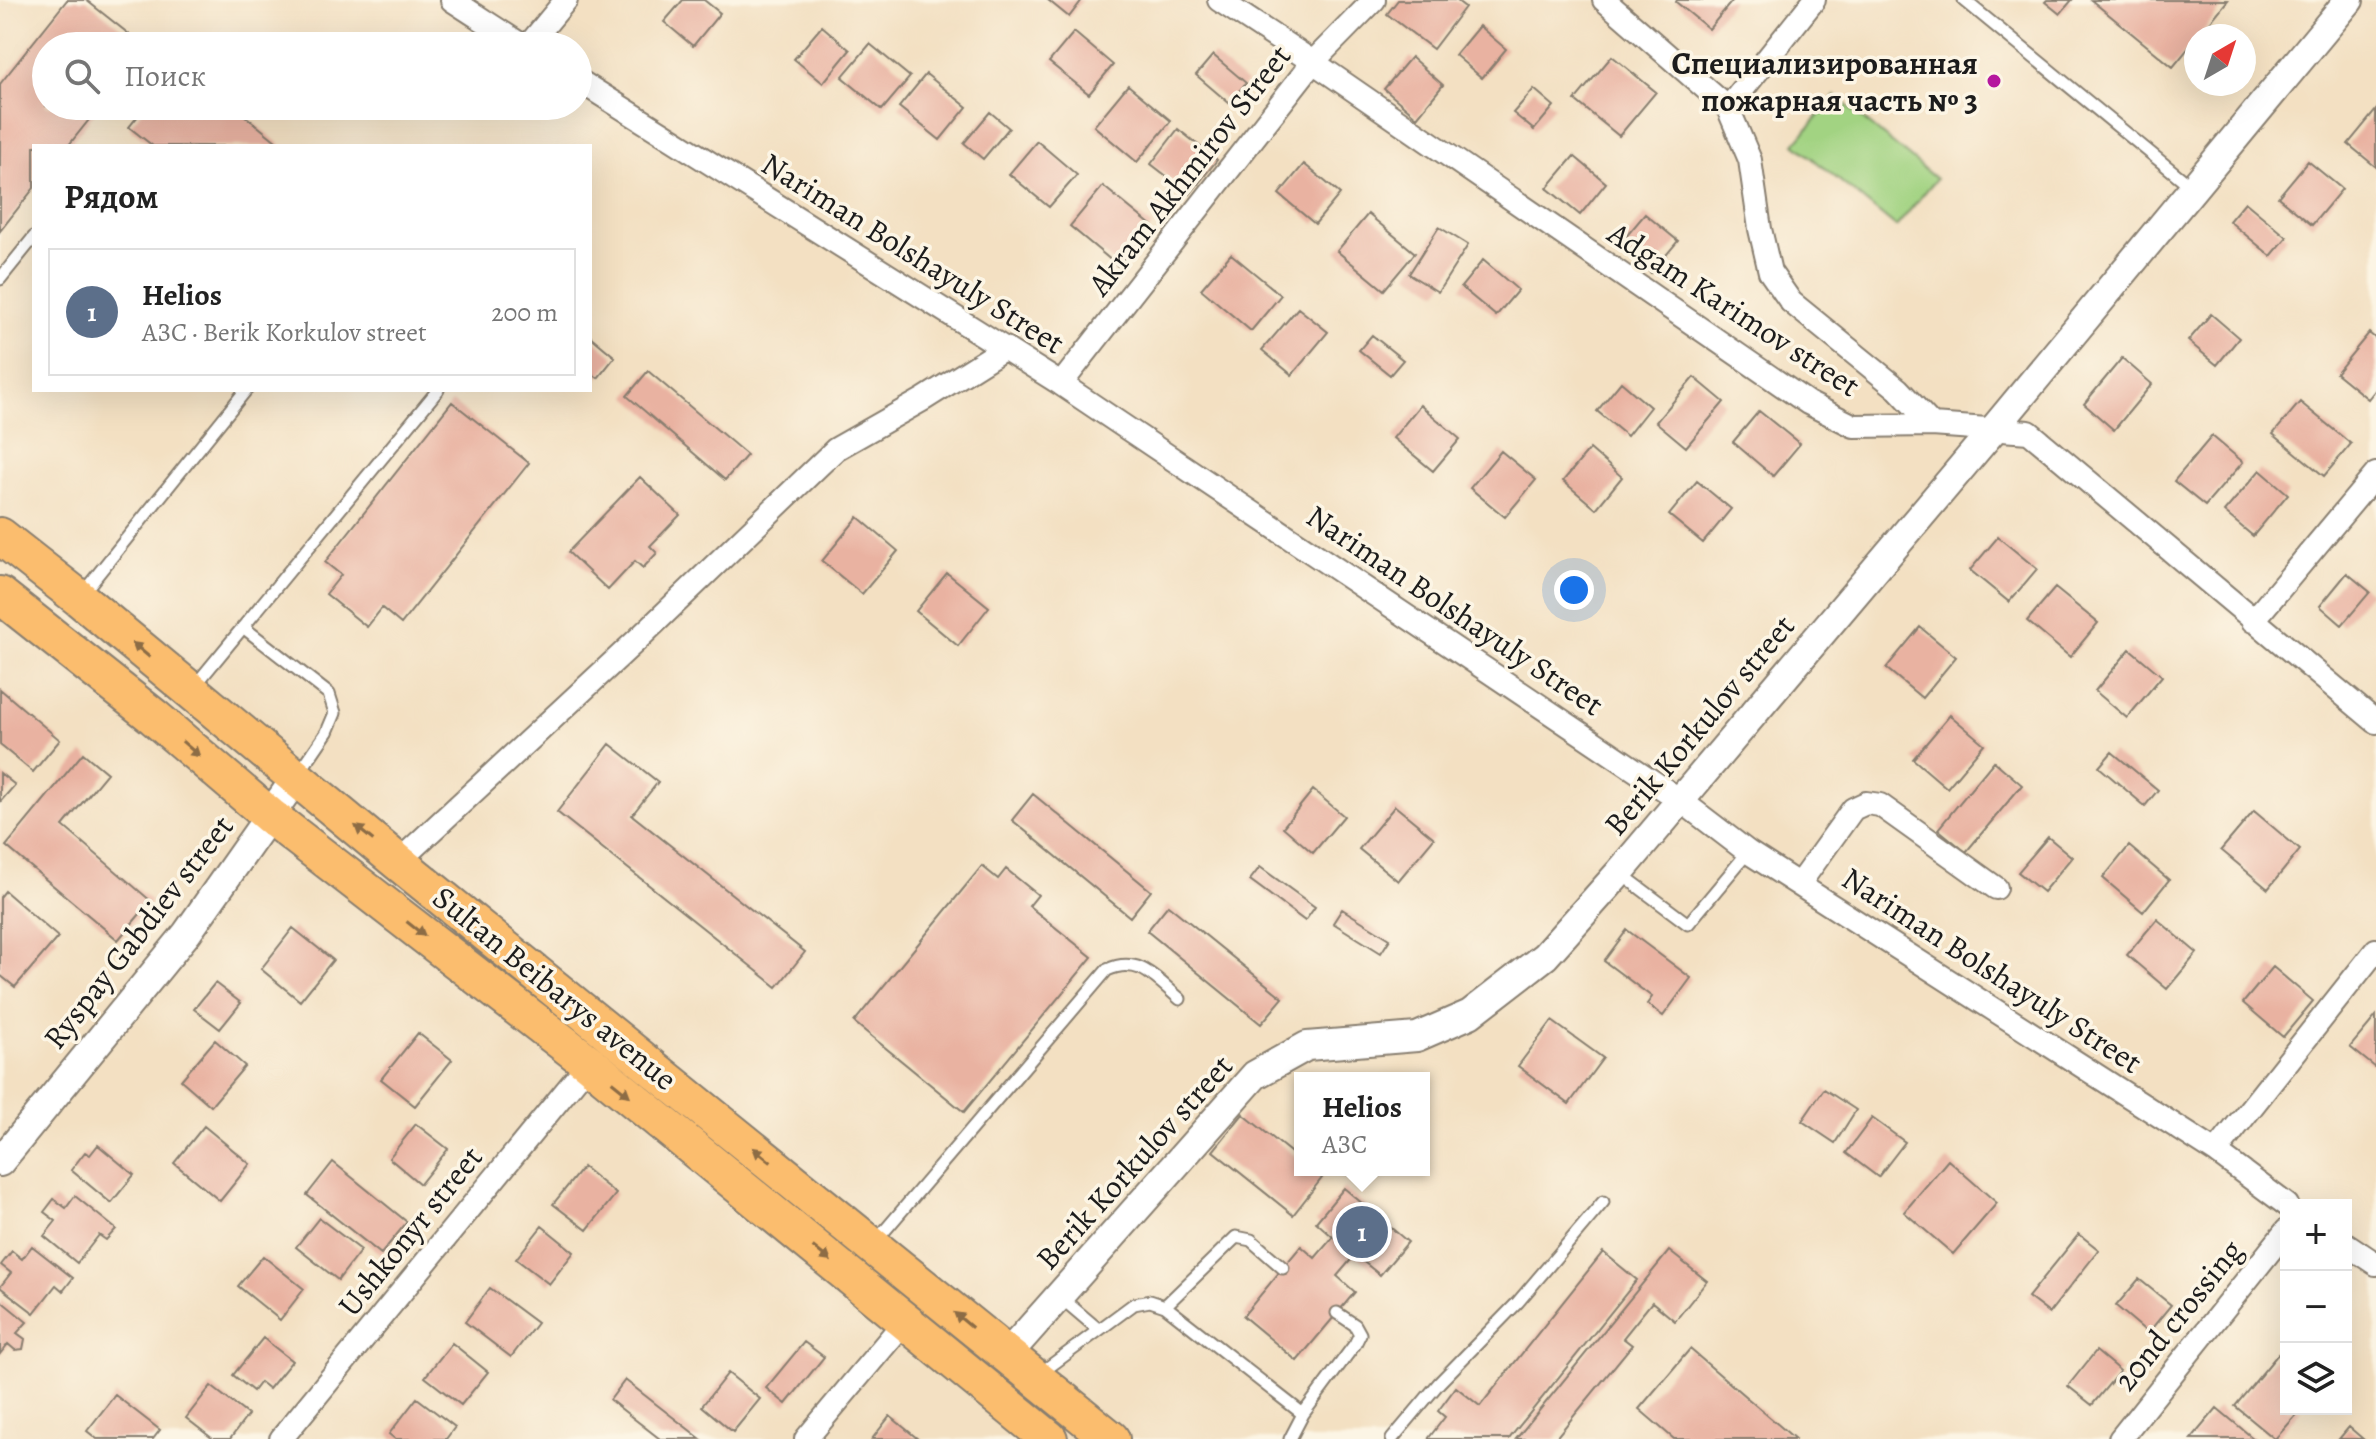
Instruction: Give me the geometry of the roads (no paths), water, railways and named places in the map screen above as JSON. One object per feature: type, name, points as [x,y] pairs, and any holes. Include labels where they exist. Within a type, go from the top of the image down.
[{"type":"main road","name":"Sultan Beibarys avenue","points":[[0,536],[1111,1439]]},
{"type":"main road","name":"Sultan Beibarys avenue","points":[[0,595],[154,717],[270,816],[589,1063],[1049,1439]]},
{"type":"street","points":[[452,0],[503,32]]},
{"type":"street","points":[[538,32],[566,0]]},
{"type":"street","name":"Adgam Karimov street","points":[[1219,0],[1808,403],[1854,426],[1932,425],[2029,432],[2376,722]]},
{"type":"street","name":"Akram Akhmirov Street","points":[[1061,384],[1313,62],[1374,0]]},
{"type":"street","points":[[1604,0],[1728,108],[1750,160],[1770,272],[1791,302],[1898,389],[1932,425]]},
{"type":"street","points":[[1728,108],[1814,0]]},
{"type":"street","name":"Berik Korkulov street","points":[[1006,1356],[1255,1075],[1307,1046],[1417,1037],[1470,1014],[1545,956],[1619,873],[1993,430],[2349,0]]},
{"type":"street","name":"Nariman Bolshayuly Street","points":[[592,89],[1061,384],[1680,800],[1748,852],[2216,1152],[2280,1200]]},
{"type":"street","points":[[398,862],[626,651],[836,449],[1005,348]]},
{"type":"street","points":[[2253,621],[2376,474]]},
{"type":"street","name":"Ryspay Gabdiev street","points":[[0,1162],[187,933],[296,778]]},
{"type":"street","points":[[1799,884],[1853,809],[1866,803],[1880,805],[1996,888]]},
{"type":"street","points":[[2216,1152],[2376,950]]},
{"type":"street","name":"Ushkonyr street","points":[[281,1439],[589,1063]]},
{"type":"street","name":"20nd crossing","points":[[2120,1439],[2280,1239]]},
{"type":"street","points":[[2352,1248],[2376,1264]]},
{"type":"street","points":[[806,1439],[905,1321]]},
{"type":"lane","points":[[1964,0],[2194,188]]},
{"type":"lane","points":[[0,279],[32,239]]},
{"type":"lane","points":[[79,598],[244,392]]},
{"type":"lane","points":[[190,692],[436,392]]},
{"type":"lane","points":[[243,627],[329,694],[335,713],[327,732],[296,778]]},
{"type":"lane","points":[[1619,873],[1688,924],[1748,852]]},
{"type":"lane","points":[[873,1245],[1107,970],[1121,963],[1139,966],[1180,999]]},
{"type":"lane","points":[[1392,1439],[1439,1383],[1518,1302],[1603,1202]]},
{"type":"lane","points":[[1165,1306],[1236,1237],[1251,1240],[1283,1268]]},
{"type":"lane","points":[[1059,1296],[1099,1330]]},
{"type":"lane","points":[[1034,1377],[1134,1304],[1150,1301],[1165,1306],[1303,1414]]},
{"type":"lane","points":[[1290,1439],[1303,1414],[1360,1334],[1355,1325],[1337,1313]]},
{"type":"place","name":"Специализированная пожарная часть № 3","points":[[1994,81]]},
{"type":"place","name":"Helios","points":[[1362,1232]]}]
